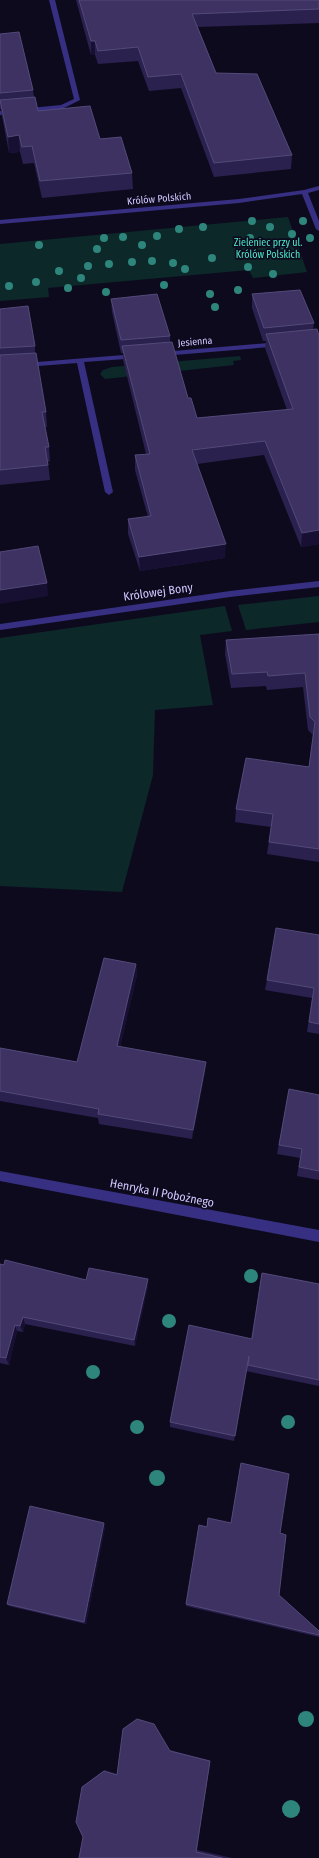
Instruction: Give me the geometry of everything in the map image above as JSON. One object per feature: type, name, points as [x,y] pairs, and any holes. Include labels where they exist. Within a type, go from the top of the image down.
[{"type":"street","points":[[0,113],[62,107],[77,100],[52,0]]},
{"type":"street","name":"Królów Polskich","points":[[0,222],[239,201],[304,192],[319,188]]},
{"type":"street","points":[[304,192],[319,229]]},
{"type":"street","name":"Jesienna","points":[[0,367],[288,343]]},
{"type":"street","points":[[80,361],[109,492]]},
{"type":"street","name":"Królowej Bony","points":[[0,627],[230,594],[319,584]]},
{"type":"street","name":"Henryka II Pobożnego","points":[[0,1176],[319,1236]]},
{"type":"green space","name":"Zieleniec przy ul. Królów Polskich","points":[[288,217],[307,272],[253,278],[249,270],[48,288],[49,297],[0,301],[0,244]]},
{"type":"green space","points":[[240,356],[241,360],[233,361],[234,365],[105,379],[100,374],[103,370],[112,367]]},
{"type":"green space","points":[[319,596],[319,622],[246,630],[238,605]]},
{"type":"green space","points":[[225,606],[232,631],[200,635],[213,705],[155,710],[153,775],[122,892],[0,886],[0,638]]},
{"type":"building","points":[[79,0],[319,0],[319,9],[192,14],[216,73],[257,74],[292,155],[214,163],[181,74],[148,77],[138,47],[98,51],[95,41],[91,41]]},
{"type":"building","points":[[19,32],[33,90],[0,93],[0,34]]},
{"type":"building","points":[[35,97],[38,111],[90,106],[100,139],[121,137],[132,173],[40,181],[32,146],[22,147],[19,135],[8,137],[0,100]]},
{"type":"building","points":[[300,290],[314,323],[264,328],[252,294]]},
{"type":"building","points":[[157,294],[170,336],[121,340],[111,299]]},
{"type":"building","points":[[28,306],[35,346],[0,348],[0,309]]},
{"type":"building","points":[[317,329],[319,336],[319,530],[302,533],[265,441],[192,450],[226,544],[139,557],[128,519],[151,516],[135,455],[150,454],[122,346],[172,342],[188,398],[191,398],[197,418],[293,409],[266,334]]},
{"type":"building","points":[[36,353],[46,412],[42,412],[49,447],[45,447],[48,465],[0,470],[0,355]]},
{"type":"building","points":[[38,546],[47,583],[0,590],[0,552]]},
{"type":"building","points":[[319,634],[319,849],[269,842],[273,814],[236,809],[246,758],[309,767],[315,722],[310,717],[305,673],[268,676],[267,672],[232,674],[226,640]]},
{"type":"building","points":[[276,928],[319,935],[319,1024],[309,1022],[314,988],[267,980]]},
{"type":"building","points":[[104,958],[136,964],[117,1046],[206,1062],[193,1130],[98,1114],[99,1109],[0,1091],[0,1048],[77,1062]]},
{"type":"building","points":[[289,1089],[319,1095],[319,1171],[299,1167],[302,1149],[279,1145]]},
{"type":"building","points":[[5,1260],[86,1280],[89,1268],[148,1279],[134,1340],[23,1317],[20,1326],[15,1325],[6,1358],[0,1357],[0,1264],[4,1265]]},
{"type":"building","points":[[262,1273],[319,1284],[319,1380],[248,1365],[249,1356],[235,1436],[170,1422],[189,1325],[252,1339]]},
{"type":"building","points":[[241,1463],[289,1474],[280,1533],[286,1535],[279,1595],[319,1631],[319,1635],[186,1604],[199,1525],[207,1527],[208,1518],[231,1523]]},
{"type":"building","points":[[30,1506],[104,1523],[84,1622],[7,1604]]},
{"type":"building","points":[[137,1719],[154,1724],[170,1751],[210,1761],[196,1852],[222,1858],[79,1858],[83,1837],[76,1822],[82,1787],[104,1771],[117,1775],[123,1729]]}]
